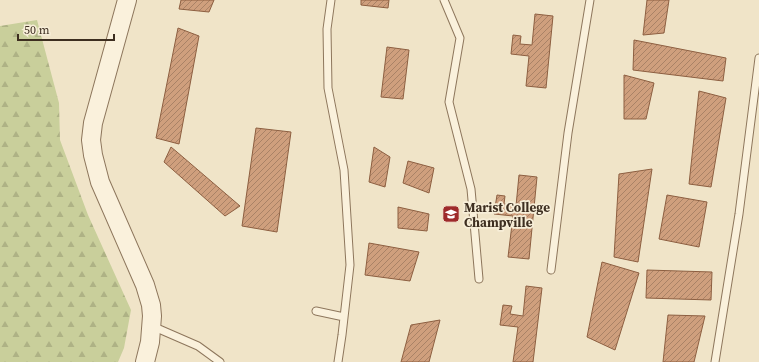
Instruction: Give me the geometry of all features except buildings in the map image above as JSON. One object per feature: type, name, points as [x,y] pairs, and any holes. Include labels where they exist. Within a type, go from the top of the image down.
[{"type":"street","points":[[127,0],[93,123],[91,140],[100,182],[145,285],[150,305],[152,316],[150,342],[145,362]]},
{"type":"lane","points":[[331,0],[327,29],[328,88],[344,170],[350,265],[338,362]]},
{"type":"lane","points":[[444,0],[460,38],[449,102],[471,189],[479,279]]},
{"type":"lane","points":[[551,270],[568,134],[590,0]]},
{"type":"lane","points":[[714,362],[739,214],[759,58]]},
{"type":"lane","points":[[316,311],[344,317]]},
{"type":"lane","points":[[151,325],[198,346],[220,362]]},
{"type":"green space","points":[[37,20],[59,103],[60,140],[88,215],[131,310],[124,348],[118,362],[0,362],[0,26]]},
{"type":"place","name":"Marist College Champville","points":[[451,214]]}]
